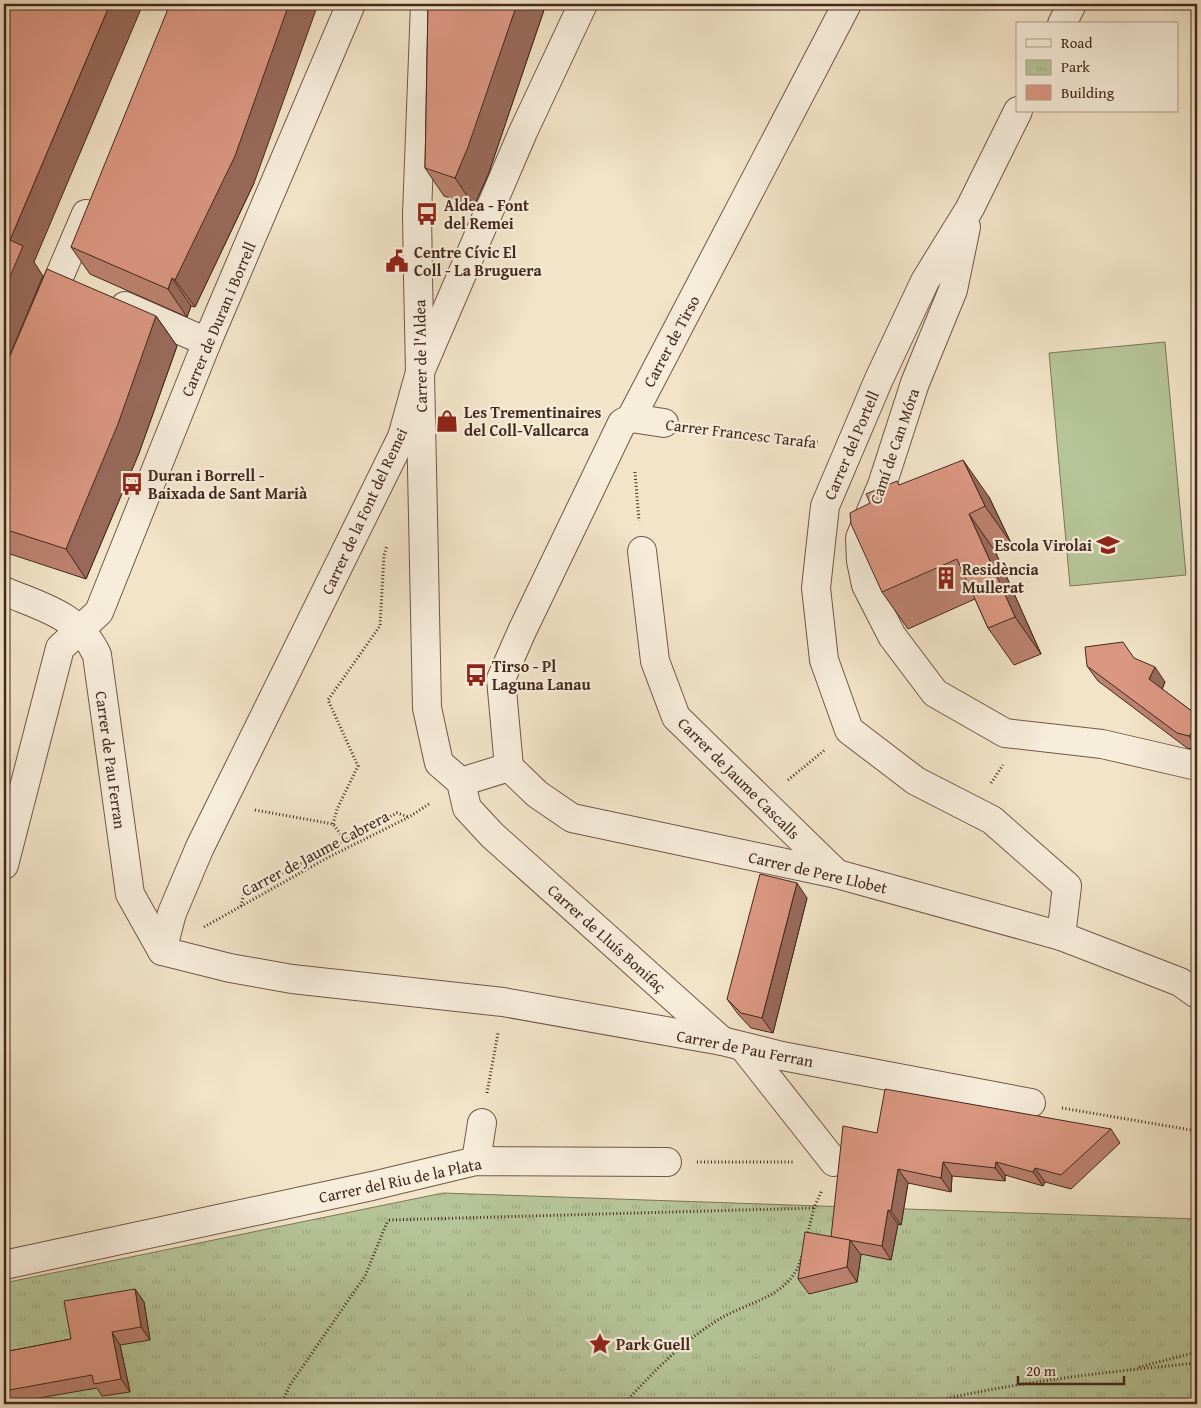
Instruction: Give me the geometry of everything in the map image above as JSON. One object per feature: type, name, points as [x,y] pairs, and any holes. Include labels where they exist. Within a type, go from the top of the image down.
[{"type":"street","name":"Carrer de Duran i Borrell","points":[[4,865],[60,648],[99,612],[207,342],[350,4]]},
{"type":"street","name":"Carrer de l'Aldea","points":[[425,4],[417,214],[427,708],[438,763],[461,782]]},
{"type":"street","name":"Carrer de la Font del Remei","points":[[162,951],[172,913],[200,847],[402,437],[420,372],[523,132],[583,4]]},
{"type":"street","name":"Carrer de Tirso","points":[[509,767],[502,678],[522,631],[622,423],[631,418],[847,4]]},
{"type":"street","points":[[1063,22],[1072,4]]},
{"type":"street","name":"Carrer del Portell","points":[[849,730],[824,660],[816,588],[825,506],[840,443],[879,379],[925,281],[970,208],[1018,112]]},
{"type":"street","points":[[37,330],[94,196]]},
{"type":"street","name":"Camí de Can Móra","points":[[970,208],[953,290],[915,383],[882,485],[860,538],[861,560],[866,585],[892,636],[935,693],[1004,733],[1102,744],[1197,766]]},
{"type":"street","points":[[59,278],[207,342]]},
{"type":"street","name":"Carrer Francesc Tarafa","points":[[631,418],[664,423]]},
{"type":"street","name":"Carrer de Jaume Cascalls","points":[[642,551],[656,661],[676,717],[837,874]]},
{"type":"street","points":[[4,591],[60,614],[81,630]]},
{"type":"street","name":"Carrer de Pau Ferran","points":[[81,630],[96,655],[130,894],[162,951],[230,968],[292,979],[503,1002],[1031,1103]]},
{"type":"street","points":[[849,730],[916,781],[992,820],[1067,886],[1061,936],[1180,982],[1197,994]]},
{"type":"street","points":[[461,782],[509,767]]},
{"type":"street","name":"Carrer de Pere Llobet","points":[[509,767],[537,794],[572,818],[837,874],[1061,936]]},
{"type":"street","name":"Carrer de Lluís Bonifaç","points":[[461,782],[467,808],[492,834],[733,1045],[834,1162]]},
{"type":"street","points":[[476,1161],[482,1123]]},
{"type":"street","name":"Carrer del Riu de la Plata","points":[[4,1265],[372,1186],[476,1161],[667,1162]]},
{"type":"path","name":"Carrer Francesc Tarafa","points":[[664,423],[840,443]]},
{"type":"path","points":[[635,464],[642,551]]},
{"type":"path","points":[[333,824],[337,809],[358,766],[328,700],[380,626],[384,555],[390,539]]},
{"type":"path","points":[[762,801],[849,730]]},
{"type":"path","points":[[988,787],[1004,764]]},
{"type":"path","points":[[410,817],[429,804]]},
{"type":"path","points":[[255,810],[333,824],[345,840]]},
{"type":"path","name":"Carrer de Jaume Cabrera","points":[[397,812],[410,817],[327,858],[241,907],[244,893],[397,812]]},
{"type":"path","points":[[482,1123],[503,1002]]},
{"type":"path","points":[[1031,1103],[1197,1132]]},
{"type":"path","points":[[667,1162],[834,1162],[814,1208],[805,1245]]},
{"type":"path","points":[[281,1404],[290,1385],[365,1276],[388,1220],[814,1208]]},
{"type":"path","points":[[624,1404],[661,1363],[718,1319],[766,1299],[784,1284],[800,1263],[802,1254]]},
{"type":"path","points":[[1126,1370],[1197,1352]]},
{"type":"path","points":[[923,1404],[973,1392],[1126,1370],[1197,1363]]},
{"type":"green space","points":[[1165,342],[1186,575],[1070,586],[1049,353]]},
{"type":"green space","name":"Park Guell","points":[[443,1193],[1197,1219],[1197,1404],[4,1404],[4,1283]]},
{"type":"building","points":[[4,4],[110,4],[10,240],[23,246],[4,291]]},
{"type":"building","points":[[170,4],[289,4],[235,156],[175,280],[172,278],[168,289],[71,247]]},
{"type":"building","points":[[428,4],[517,4],[468,147],[455,178],[425,168]]},
{"type":"building","points":[[47,269],[156,316],[118,424],[66,549],[4,529],[4,370]]},
{"type":"building","points":[[963,460],[985,506],[969,514],[1015,617],[988,628],[957,559],[882,592],[851,524],[850,513],[870,503],[866,494],[897,481],[899,485]]},
{"type":"building","points":[[1123,642],[1134,658],[1155,667],[1149,679],[1197,715],[1197,725],[1189,736],[1177,733],[1087,666],[1085,647]]},
{"type":"building","points":[[760,874],[797,883],[762,1018],[741,1013],[727,999]]},
{"type":"building","points":[[885,1089],[1111,1129],[1061,1175],[1035,1168],[1033,1172],[996,1162],[995,1168],[943,1162],[941,1178],[898,1169],[891,1211],[888,1210],[882,1246],[831,1237],[843,1126],[877,1133]]},
{"type":"building","points":[[805,1232],[850,1240],[847,1267],[798,1279]]},
{"type":"building","points":[[135,1289],[141,1327],[112,1332],[121,1379],[94,1384],[92,1375],[4,1391],[4,1352],[71,1339],[64,1301]]},
{"type":"place","name":"Aldea - Font del Remei","points":[[427,214]]},
{"type":"place","name":"Centre Cívic El Coll - La Bruguera","points":[[397,261]]},
{"type":"place","name":"Les Trementinaires del Coll-Vallcarca","points":[[447,421]]},
{"type":"place","name":"Duran i Borrell - Baixada de Sant Marià","points":[[132,484]]},
{"type":"place","name":"Escola Virolai","points":[[1108,545]]},
{"type":"place","name":"Residència Mullerat","points":[[946,578]]},
{"type":"place","name":"Tirso - Pl Laguna Lanau","points":[[476,675]]},
{"type":"place","name":"Park Guell","points":[[600,1344]]}]
